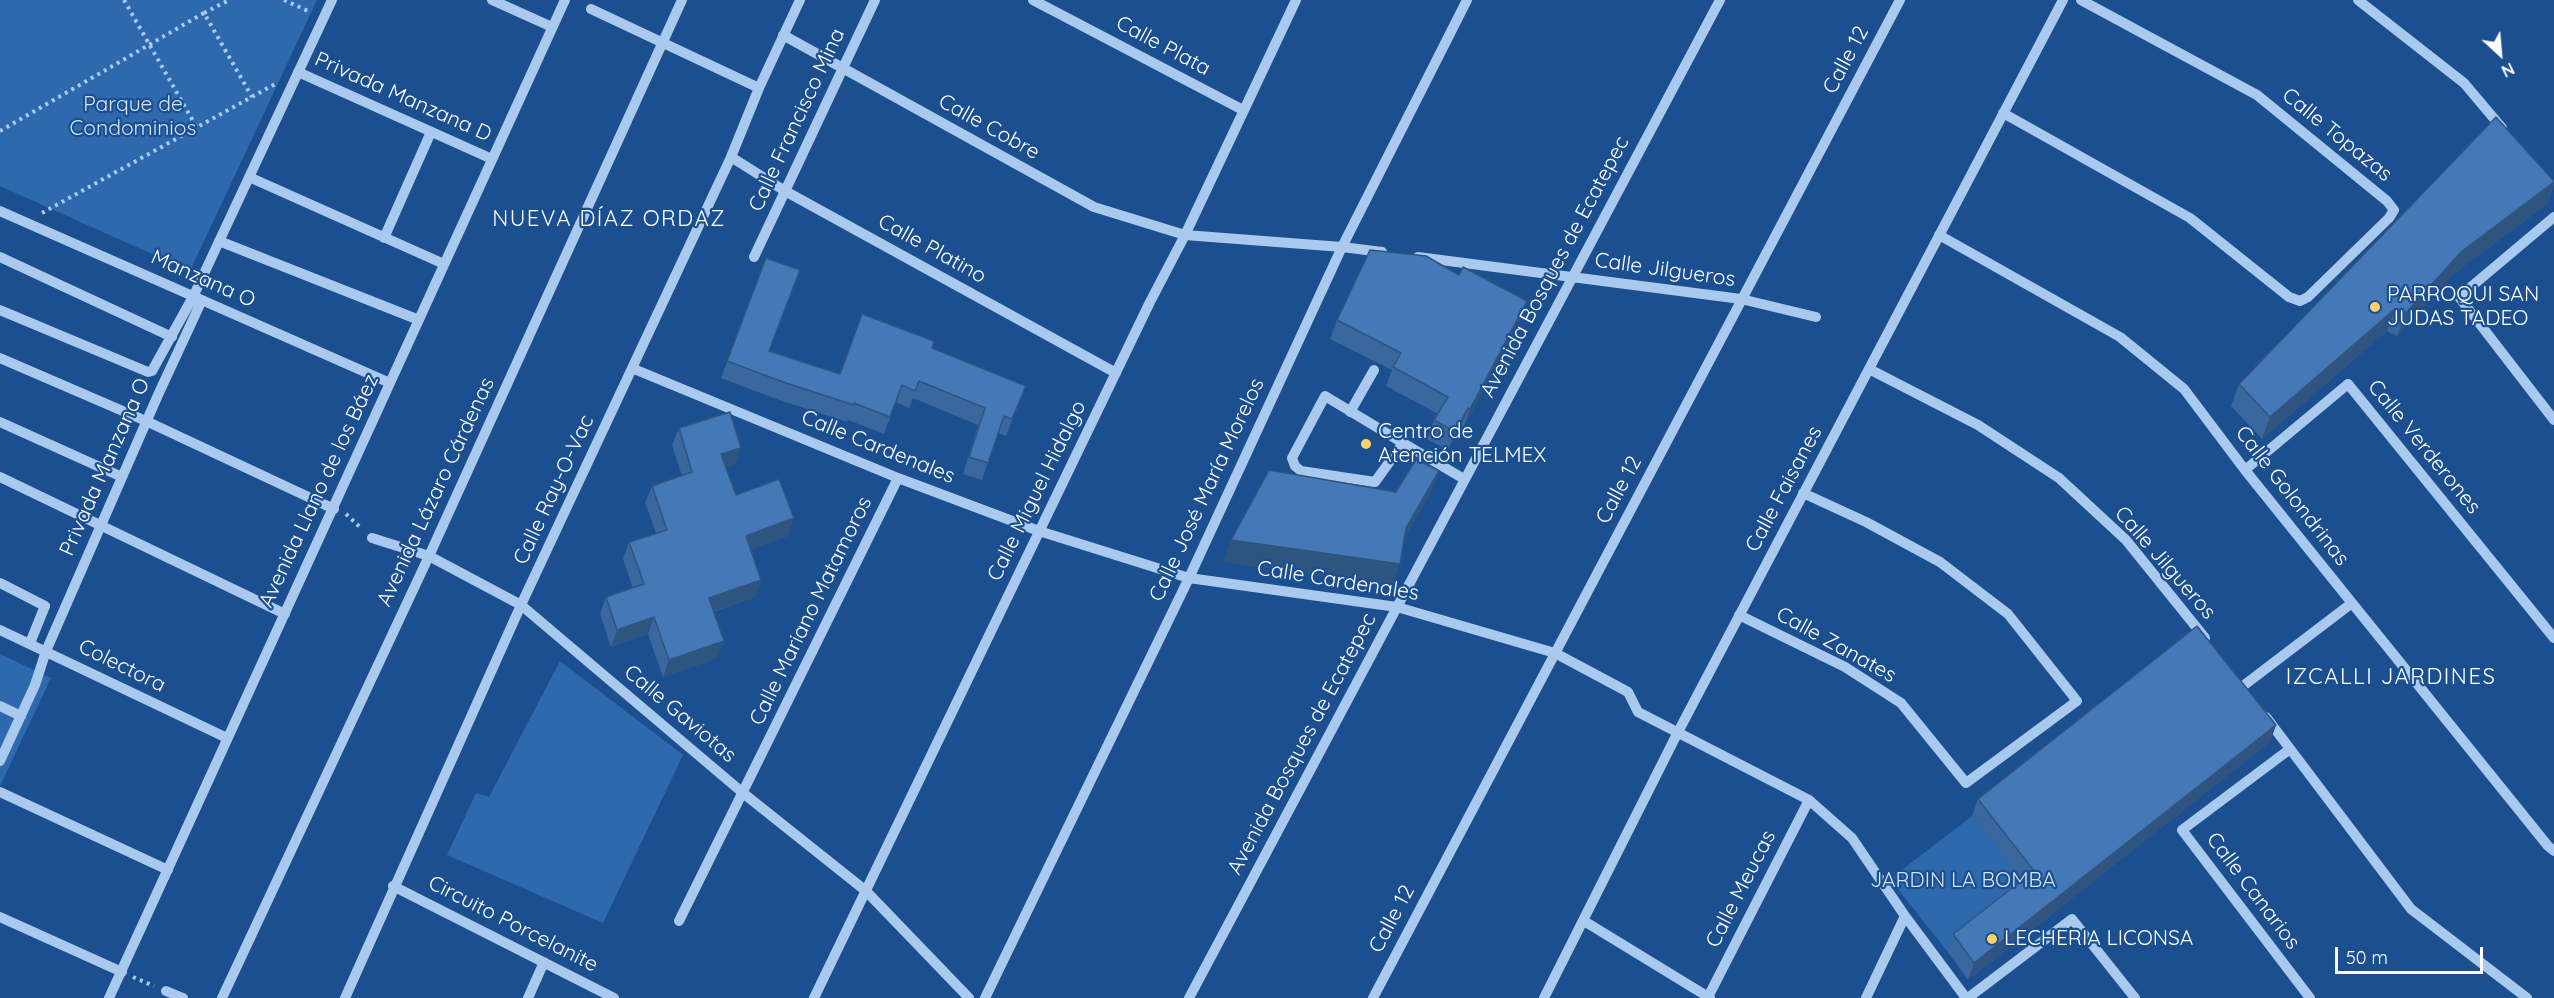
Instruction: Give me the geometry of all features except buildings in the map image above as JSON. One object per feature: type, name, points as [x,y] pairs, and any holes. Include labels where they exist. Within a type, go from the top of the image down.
[{"type":"street","name":"Privada Manzana D","points":[[198,298],[219,241],[332,0]]},
{"type":"street","points":[[492,0],[552,27]]},
{"type":"street","name":"Avenida Llano de los Báez","points":[[109,998],[565,0]]},
{"type":"street","name":"Avenida Lázaro Cárdenas","points":[[222,998],[429,556],[682,0]]},
{"type":"street","name":"Calle Ray-O-Vac","points":[[345,998],[393,886],[521,605],[731,157],[759,88],[800,0]]},
{"type":"street","name":"Calle Francisco Mina","points":[[754,257],[874,0]]},
{"type":"street","name":"Calle Plata","points":[[1033,0],[1242,110]]},
{"type":"street","name":"Calle Miguel Hidalgo","points":[[814,998],[1039,531],[1185,235],[1242,110],[1296,0]]},
{"type":"street","name":"Calle José María Morelos","points":[[985,998],[1189,578],[1341,247],[1467,0]]},
{"type":"street","name":"Avenida Bosques de Ecatepec","points":[[1190,998],[1720,0]]},
{"type":"street","name":"Calle 12","points":[[1373,998],[1900,0]]},
{"type":"street","name":"Calle Faisanes","points":[[1544,998],[1677,734],[2063,0]]},
{"type":"street","name":"Calle Topazas","points":[[2003,113],[2190,218],[2289,297],[2300,302],[2308,297],[2389,218],[2394,210],[2387,201],[2257,94],[2081,0]]},
{"type":"street","points":[[2358,0],[2464,83],[2509,136]]},
{"type":"street","points":[[591,9],[759,88]]},
{"type":"street","name":"Calle Cobre","points":[[783,35],[1094,207],[1185,235]]},
{"type":"street","name":"Privada Manzana D","points":[[298,72],[492,159]]},
{"type":"street","points":[[384,237],[431,132]]},
{"type":"street","name":"Calle Platino","points":[[731,157],[785,190],[1116,373]]},
{"type":"street","points":[[249,177],[444,264]]},
{"type":"street","name":"Manzana O","points":[[5,213],[390,383]]},
{"type":"street","points":[[2554,217],[2459,297],[2554,420]]},
{"type":"street","name":"Calle Jilgueros","points":[[1185,235],[1341,247],[1405,255],[1741,299],[1816,316]]},
{"type":"street","name":"Calle Golondrinas","points":[[1939,236],[2120,336],[2184,389],[2245,470],[2554,851]]},
{"type":"street","points":[[219,241],[419,320]]},
{"type":"street","points":[[0,257],[171,337]]},
{"type":"street","points":[[0,310],[148,372],[156,367],[171,337],[198,298]]},
{"type":"street","name":"Privada Manzana O","points":[[0,761],[35,685],[46,651],[198,298]]},
{"type":"street","points":[[0,358],[146,421],[334,509]]},
{"type":"street","name":"Calle Cardenales","points":[[633,369],[898,478],[1039,531],[1189,578],[1397,607],[1555,653],[1628,692],[1638,712],[1809,800],[1852,838],[1905,916],[1967,998]]},
{"type":"street","name":"Calle Jilgueros","points":[[1869,369],[1978,424],[2059,478],[2126,540],[2214,650]]},
{"type":"street","points":[[1350,412],[1374,370]]},
{"type":"street","name":"Calle Verderones","points":[[2245,470],[2348,384],[2554,638]]},
{"type":"street","points":[[1403,442],[1376,482],[1301,471],[1295,466],[1292,458],[1325,396],[1350,412],[1403,442],[1464,479]]},
{"type":"street","points":[[0,422],[122,477]]},
{"type":"street","points":[[0,477],[285,614]]},
{"type":"street","name":"Calle Mariano Matamoros","points":[[679,921],[898,478]]},
{"type":"street","name":"Calle Zanates","points":[[1739,615],[1845,667],[1901,703],[1966,783],[2078,701],[2008,614],[1948,568],[1866,522],[1803,493]]},
{"type":"street","name":"Calle Gaviotas","points":[[372,538],[429,556],[521,605],[743,793],[866,891],[969,998]]},
{"type":"street","points":[[0,583],[45,606],[30,643]]},
{"type":"street","points":[[2250,695],[2352,603]]},
{"type":"street","name":"Colectora","points":[[0,630],[227,738]]},
{"type":"street","points":[[2236,677],[2411,909],[2527,998]]},
{"type":"street","points":[[0,706],[21,716]]},
{"type":"street","name":"Calle Canarios","points":[[2290,749],[2182,830],[2310,998]]},
{"type":"street","points":[[0,792],[168,870]]},
{"type":"street","name":"Calle Meucas","points":[[1709,997],[1809,800]]},
{"type":"street","name":"Circuito Porcelanite","points":[[393,886],[614,998]]},
{"type":"street","points":[[1866,998],[1905,916]]},
{"type":"street","points":[[0,917],[122,972]]},
{"type":"street","points":[[1967,998],[2072,919],[2135,998]]},
{"type":"street","points":[[1584,921],[1709,997]]},
{"type":"street","points":[[528,998],[544,962]]},
{"type":"street","points":[[166,991],[183,998]]},
{"type":"path","points":[[124,0],[197,128]]},
{"type":"path","points":[[0,131],[229,0]]},
{"type":"path","points":[[284,0],[324,17]]},
{"type":"path","points":[[204,13],[252,97]]},
{"type":"path","points":[[5,213],[42,213],[298,72]]},
{"type":"path","points":[[334,509],[349,516],[372,538]]},
{"type":"path","points":[[122,972],[166,991]]},
{"type":"green space","name":"Parque de Condominios","points":[[0,0],[317,0],[190,271],[0,186]]},
{"type":"green space","points":[[0,654],[51,678],[0,786]]},
{"type":"green space","points":[[560,661],[683,755],[603,923],[447,855],[476,793],[489,797]]},
{"type":"green space","name":"JARDIN LA BOMBA","points":[[1972,816],[2050,916],[2037,926],[2015,898],[1947,951],[1890,879]]},
{"type":"place","name":"PARROQUI SAN JUDAS TADEO","points":[[2375,307]]},
{"type":"place","name":"Centro de Atención TELMEX","points":[[1366,444]]},
{"type":"place","name":"LECHERIA LICONSA","points":[[1992,939]]},
{"type":"district","name":"NUEVA DÍAZ ORDAZ","points":[[609,219]]},
{"type":"district","name":"IZCALLI JARDINES","points":[[2391,677]]}]
